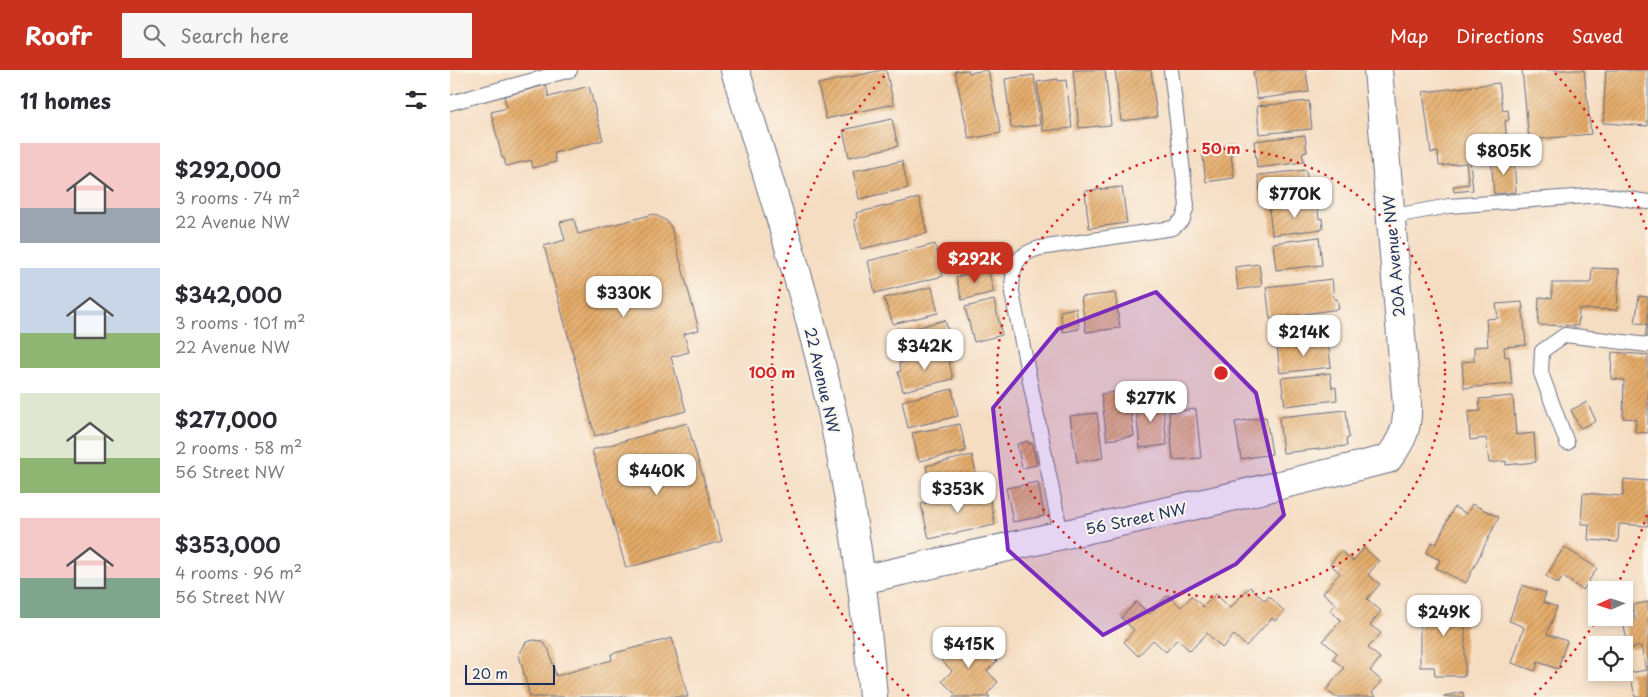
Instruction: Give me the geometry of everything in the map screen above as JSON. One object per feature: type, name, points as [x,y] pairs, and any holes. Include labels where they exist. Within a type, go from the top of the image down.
[{"type":"street","name":"22 Avenue NW","points":[[735,70],[805,303],[830,405],[861,580],[873,697]]},
{"type":"street","name":"20A Avenue NW","points":[[1378,70],[1389,217],[1407,405],[1408,422],[1402,441]]},
{"type":"street","name":"56 Street NW","points":[[861,580],[1388,459],[1402,441]]},
{"type":"lane","points":[[450,104],[570,70]]},
{"type":"lane","points":[[1061,534],[1012,293],[1014,268],[1026,252],[1040,248],[1173,228],[1183,218],[1187,206],[1171,70]]},
{"type":"lane","points":[[1389,217],[1449,206],[1602,195],[1648,202]]},
{"type":"lane","points":[[1567,443],[1541,373],[1542,351],[1565,335],[1648,345]]},
{"type":"highlighted area","points":[[1156,292],[1256,393],[1284,515],[1236,564],[1103,635],[1008,550],[993,408],[1058,329]]},
{"type":"building","points":[[886,70],[894,104],[826,119],[818,84]]},
{"type":"building","points":[[968,70],[969,73],[988,70],[1001,133],[969,139],[955,71]]},
{"type":"building","points":[[1073,70],[1105,70],[1111,125],[1079,128]]},
{"type":"building","points":[[1115,70],[1151,70],[1157,117],[1121,121]]},
{"type":"building","points":[[1306,70],[1309,92],[1257,99],[1253,72]]},
{"type":"building","points":[[1522,70],[1584,70],[1591,134],[1529,140]]},
{"type":"building","points":[[1606,70],[1648,70],[1648,126],[1603,123]]},
{"type":"building","points":[[1034,75],[1040,125],[1011,128],[1005,79]]},
{"type":"building","points":[[1058,79],[1058,81],[1066,80],[1072,128],[1043,131],[1037,82]]},
{"type":"building","points":[[1499,83],[1503,111],[1508,110],[1509,120],[1505,121],[1507,141],[1514,141],[1516,157],[1470,162],[1473,190],[1454,192],[1453,186],[1469,184],[1466,163],[1439,166],[1438,152],[1431,153],[1423,92]]},
{"type":"building","points":[[546,85],[549,97],[589,86],[603,140],[554,153],[556,162],[533,168],[531,160],[506,166],[504,158],[502,158],[491,112],[507,108],[504,96]]},
{"type":"building","points":[[1309,101],[1312,129],[1259,134],[1257,106]]},
{"type":"building","points":[[892,119],[898,146],[849,157],[843,130]]},
{"type":"building","points":[[1305,135],[1307,152],[1302,153],[1304,162],[1257,168],[1254,141]]},
{"type":"building","points":[[1230,146],[1234,178],[1206,182],[1202,150]]},
{"type":"building","points":[[1514,159],[1516,192],[1494,194],[1491,160]]},
{"type":"building","points":[[902,161],[908,188],[859,199],[853,171]]},
{"type":"building","points":[[1306,170],[1308,186],[1312,185],[1313,197],[1261,202],[1258,175]]},
{"type":"building","points":[[1122,187],[1127,223],[1089,228],[1085,191]]},
{"type":"building","points":[[919,198],[927,233],[861,249],[854,220],[857,219],[856,213]]},
{"type":"building","points":[[1317,203],[1319,219],[1322,218],[1323,229],[1272,235],[1269,208]]},
{"type":"building","points":[[654,214],[667,221],[671,227],[699,330],[684,334],[689,352],[671,357],[686,411],[595,436],[544,246],[565,240],[560,222],[574,219],[578,234]]},
{"type":"building","points":[[1319,237],[1322,265],[1276,270],[1273,243]]},
{"type":"building","points":[[935,244],[943,276],[875,293],[868,261]]},
{"type":"building","points":[[1259,264],[1262,286],[1238,290],[1235,267]]},
{"type":"building","points":[[1592,268],[1619,269],[1617,310],[1579,309],[1578,326],[1538,325],[1539,297],[1552,298],[1552,283],[1591,283]]},
{"type":"building","points":[[988,269],[994,292],[962,300],[956,277]]},
{"type":"building","points":[[1332,279],[1334,299],[1337,299],[1339,309],[1270,319],[1266,287]]},
{"type":"building","points":[[932,287],[938,313],[893,324],[884,298]]},
{"type":"building","points":[[1115,293],[1120,328],[1086,332],[1081,297]]},
{"type":"building","points":[[1639,296],[1648,297],[1648,338],[1645,338],[1647,324],[1635,323]]},
{"type":"building","points":[[994,300],[1002,335],[974,342],[965,307]]},
{"type":"building","points":[[1522,302],[1526,345],[1504,347],[1505,357],[1509,356],[1512,384],[1464,388],[1462,362],[1474,361],[1474,347],[1488,346],[1486,319],[1498,318],[1496,304]]},
{"type":"building","points":[[1076,308],[1079,329],[1063,332],[1060,311]]},
{"type":"building","points":[[945,320],[953,347],[903,360],[896,333]]},
{"type":"building","points":[[1328,341],[1331,367],[1280,373],[1277,346]]},
{"type":"building","points":[[947,352],[953,379],[903,391],[898,372],[901,371],[899,363]]},
{"type":"building","points":[[1612,352],[1648,355],[1648,433],[1635,432],[1636,419],[1623,418],[1624,380],[1611,379]]},
{"type":"building","points":[[1330,373],[1332,388],[1336,387],[1337,400],[1285,406],[1281,378]]},
{"type":"building","points":[[952,389],[958,416],[908,428],[902,401]]},
{"type":"building","points":[[1128,390],[1134,436],[1107,440],[1101,394]]},
{"type":"building","points":[[1513,396],[1516,435],[1534,433],[1536,462],[1506,465],[1506,461],[1489,463],[1486,438],[1470,440],[1468,412],[1480,411],[1479,399]]},
{"type":"building","points":[[1162,398],[1167,445],[1140,448],[1135,401]]},
{"type":"building","points":[[1587,402],[1596,421],[1580,428],[1571,410]]},
{"type":"building","points":[[1196,409],[1201,458],[1173,460],[1169,412]]},
{"type":"building","points":[[1346,410],[1349,438],[1346,439],[1347,446],[1283,453],[1279,417]]},
{"type":"building","points":[[1097,413],[1103,458],[1077,462],[1070,416]]},
{"type":"building","points":[[1266,417],[1272,454],[1241,459],[1235,422]]},
{"type":"building","points":[[687,423],[722,541],[626,568],[592,450]]},
{"type":"building","points":[[960,424],[966,451],[919,461],[912,433]]},
{"type":"building","points":[[1028,441],[1029,444],[1032,443],[1037,465],[1022,468],[1017,444]]},
{"type":"building","points":[[972,455],[978,482],[933,493],[926,466]]},
{"type":"building","points":[[1624,479],[1648,481],[1648,526],[1619,524],[1618,542],[1588,540],[1589,524],[1581,524],[1583,493],[1623,496]]},
{"type":"building","points":[[1038,482],[1044,516],[1013,522],[1006,488]]},
{"type":"building","points":[[988,489],[995,525],[929,539],[921,504]]},
{"type":"building","points":[[1472,504],[1499,517],[1466,583],[1436,568],[1440,560],[1426,553],[1432,542],[1436,544],[1454,507],[1467,514]]},
{"type":"building","points":[[1564,547],[1597,568],[1583,590],[1563,577],[1558,584],[1546,576]]},
{"type":"building","points":[[1364,548],[1379,561],[1368,575],[1380,584],[1367,599],[1381,611],[1370,625],[1381,633],[1368,648],[1380,658],[1370,671],[1382,681],[1372,693],[1377,697],[1335,697],[1326,690],[1344,668],[1333,659],[1337,653],[1323,641],[1341,620],[1330,611],[1336,604],[1323,593],[1340,573],[1330,564],[1341,551],[1353,561]]},
{"type":"building","points":[[1522,585],[1546,593],[1543,602],[1557,607],[1547,634],[1567,641],[1558,669],[1538,662],[1535,671],[1512,663],[1524,627],[1509,621]]},
{"type":"building","points":[[1250,587],[1265,601],[1269,596],[1284,611],[1275,621],[1272,618],[1246,646],[1234,635],[1222,648],[1207,633],[1190,651],[1177,639],[1166,652],[1153,640],[1138,656],[1124,642],[1134,630],[1121,618],[1136,602],[1150,614],[1168,595],[1181,607],[1192,596],[1203,607],[1216,594],[1230,608]]},
{"type":"building","points":[[1434,599],[1465,599],[1465,676],[1435,676],[1434,667],[1420,667],[1420,606],[1434,606]]},
{"type":"building","points":[[1648,602],[1648,697],[1635,697],[1632,681],[1633,672],[1646,670],[1641,646],[1633,648],[1633,636],[1626,636],[1624,626],[1633,626],[1633,618],[1635,618],[1633,605]]},
{"type":"building","points":[[968,633],[997,661],[987,671],[998,682],[987,694],[990,697],[952,697],[955,694],[942,681],[952,671],[941,660]]},
{"type":"building","points":[[672,638],[688,697],[530,697],[519,655],[526,642],[542,641],[549,650],[556,676],[612,660],[611,654]]},
{"type":"building","points":[[1463,692],[1464,697],[1444,697],[1444,696]]}]
